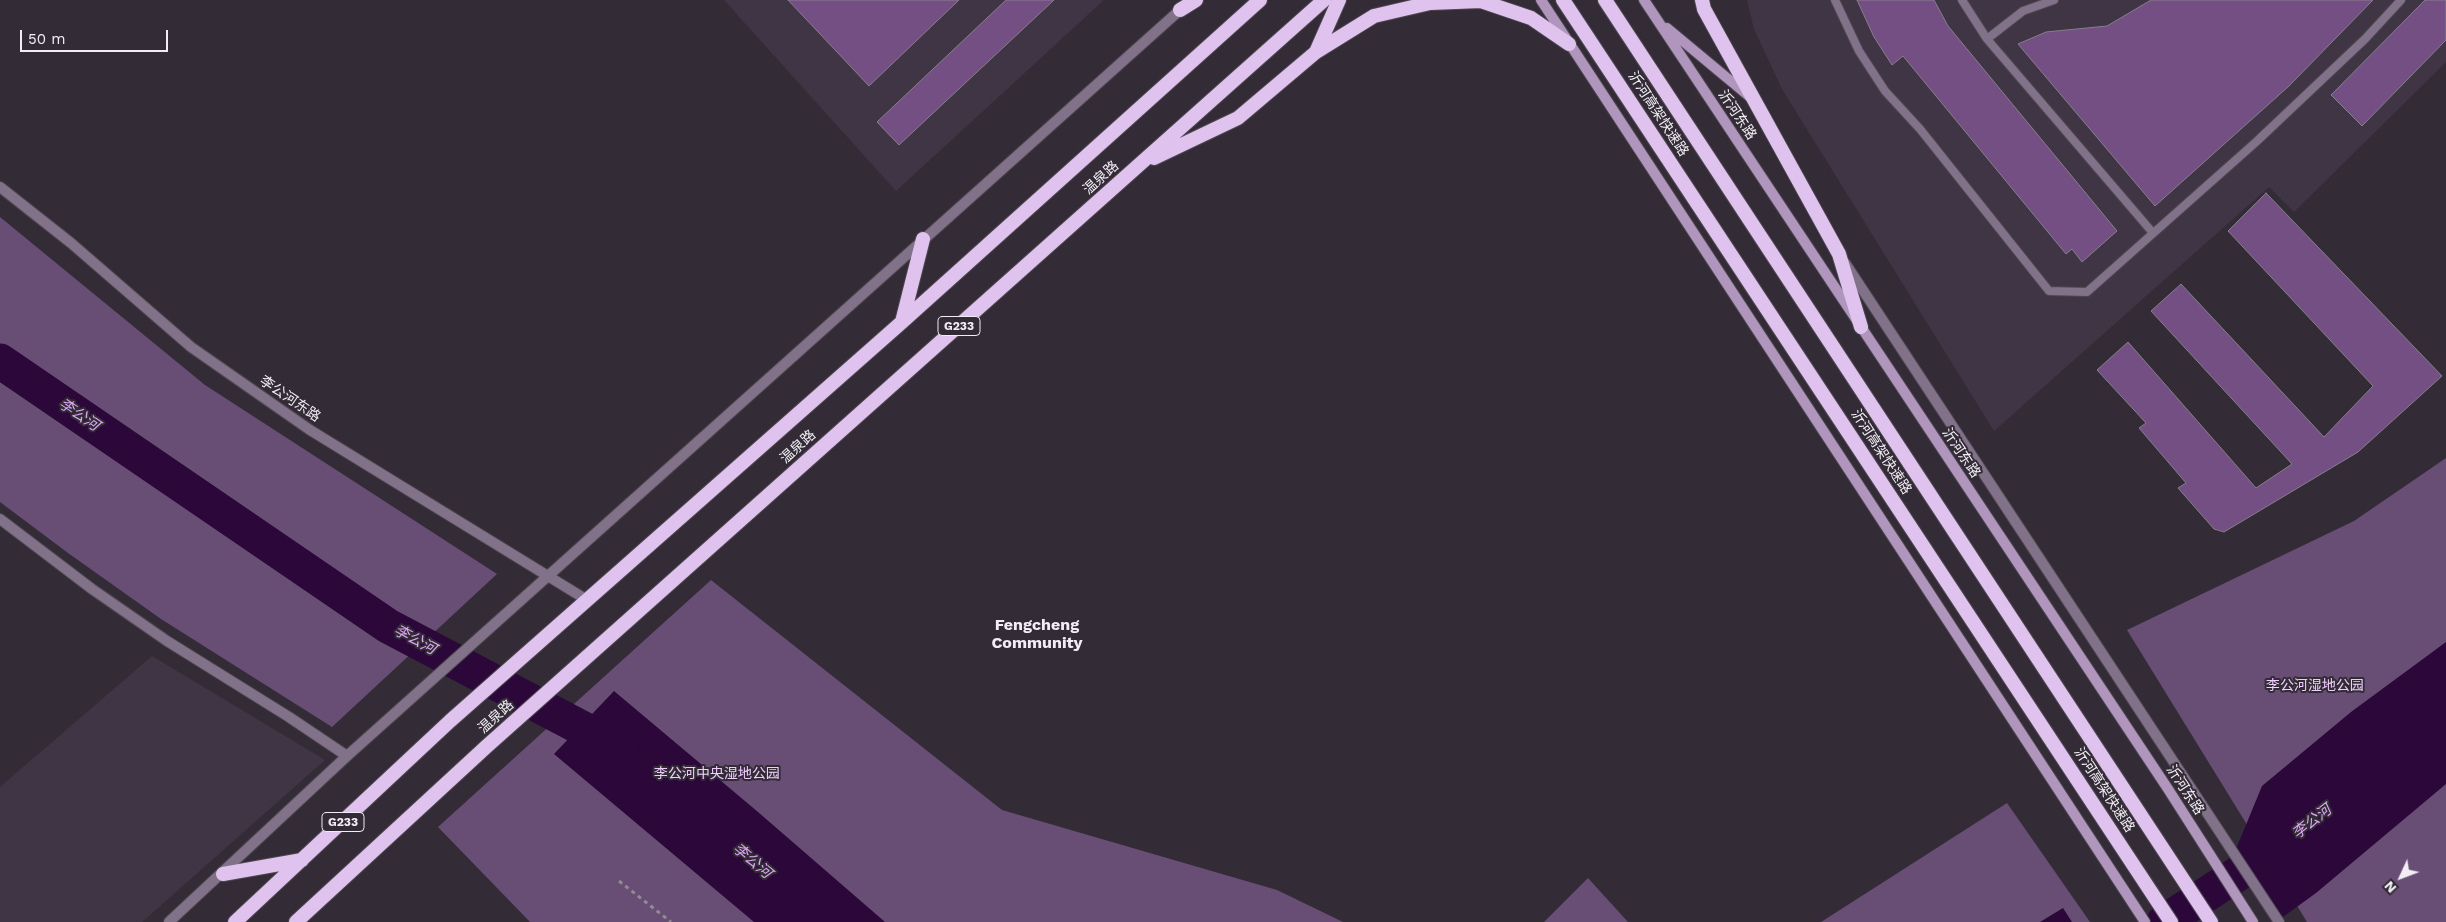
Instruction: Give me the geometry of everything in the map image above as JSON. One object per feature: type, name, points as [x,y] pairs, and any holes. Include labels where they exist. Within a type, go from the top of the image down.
[{"type":"highway","points":[[1185,5],[1196,0]]},
{"type":"highway","name":"温泉路","points":[[235,922],[450,721],[902,322],[1260,0]]},
{"type":"highway","name":"温泉路","points":[[296,922],[487,746],[1324,0]]},
{"type":"highway","points":[[1316,52],[1339,0]]},
{"type":"highway","name":"沂河高架快速路","points":[[1564,0],[2171,922]]},
{"type":"highway","name":"沂河高架快速路","points":[[1605,0],[2211,922]]},
{"type":"highway","points":[[1702,0],[1704,9],[1839,254],[1861,327]]},
{"type":"highway","points":[[1140,165],[1238,118],[1316,52],[1374,16],[1430,3],[1481,1],[1531,18],[1570,44]]},
{"type":"highway","points":[[902,322],[923,239]]},
{"type":"highway","points":[[223,874],[302,860]]},
{"type":"main road","points":[[1541,0],[2145,922]]},
{"type":"main road","name":"沂河东路","points":[[1644,0],[2168,789],[2253,922]]},
{"type":"main road","points":[[1658,21],[1754,101]]},
{"type":"street","points":[[169,922],[223,874],[347,756],[1185,5]]},
{"type":"street","name":"李公河东路","points":[[0,187],[71,243],[192,347],[310,430],[588,600]]},
{"type":"street","points":[[1839,254],[2279,922]]},
{"type":"street","points":[[0,519],[92,589],[159,636],[289,717],[347,756]]},
{"type":"lane","points":[[1835,0],[1858,51],[1885,91],[1920,129],[2049,291],[2087,292],[2278,122],[2365,39],[2401,0]]},
{"type":"lane","points":[[1962,0],[1988,39],[2153,233]]},
{"type":"lane","points":[[1988,39],[2023,11],[2054,0]]},
{"type":"path","points":[[619,881],[671,922]]},
{"type":"shaded area","points":[[724,0],[1104,0],[896,191]]},
{"type":"shaded area","points":[[1747,0],[2446,0],[2446,62],[2294,212],[2269,187],[1994,431],[1782,89],[1754,29]]},
{"type":"shaded area","points":[[152,656],[325,760],[142,922],[0,922],[0,787]]},
{"type":"green space","points":[[0,217],[205,385],[497,574],[332,727],[161,619],[68,553],[0,502]]},
{"type":"green space","name":"李公河湿地公园","points":[[2446,458],[2446,922],[2307,922],[2127,630],[2354,521]]},
{"type":"green space","name":"李公河中央湿地公园","points":[[711,580],[1002,810],[1277,890],[1343,922],[530,922],[438,827]]},
{"type":"green space","points":[[2007,803],[2090,922],[1821,922]]},
{"type":"green space","points":[[1588,878],[1628,922],[1544,922]]},
{"type":"water","points":[[2446,642],[2446,784],[2316,893],[2276,922],[2234,854],[2262,786],[2351,712]]},
{"type":"water","points":[[614,691],[885,922],[754,922],[554,754]]},
{"type":"water","points":[[2063,908],[2072,922],[2040,922]]},
{"type":"building","points":[[788,0],[959,0],[869,86]]},
{"type":"building","points":[[1006,0],[1054,0],[899,145],[877,122]]},
{"type":"building","points":[[1857,0],[1934,0],[1948,26],[2117,231],[2082,262],[2072,249],[2066,254],[1903,56],[1892,65],[1874,37]]},
{"type":"building","points":[[2151,0],[2373,0],[2289,86],[2155,206],[2018,44],[2046,32],[2107,26]]},
{"type":"building","points":[[2425,0],[2446,0],[2446,40],[2362,126],[2331,95]]},
{"type":"building","points":[[2266,193],[2442,376],[2358,452],[2224,532],[2214,529],[2178,488],[2186,483],[2139,428],[2146,423],[2097,370],[2128,342],[2256,488],[2292,464],[2151,311],[2181,284],[2324,437],[2373,386],[2228,231]]},
{"type":"waterway","name":"李公河","points":[[0,361],[388,626],[612,744],[621,751]]},
{"type":"waterway","name":"李公河","points":[[2164,922],[2279,847]]},
{"type":"district","name":"Fengcheng Community","points":[[1037,634]]}]
